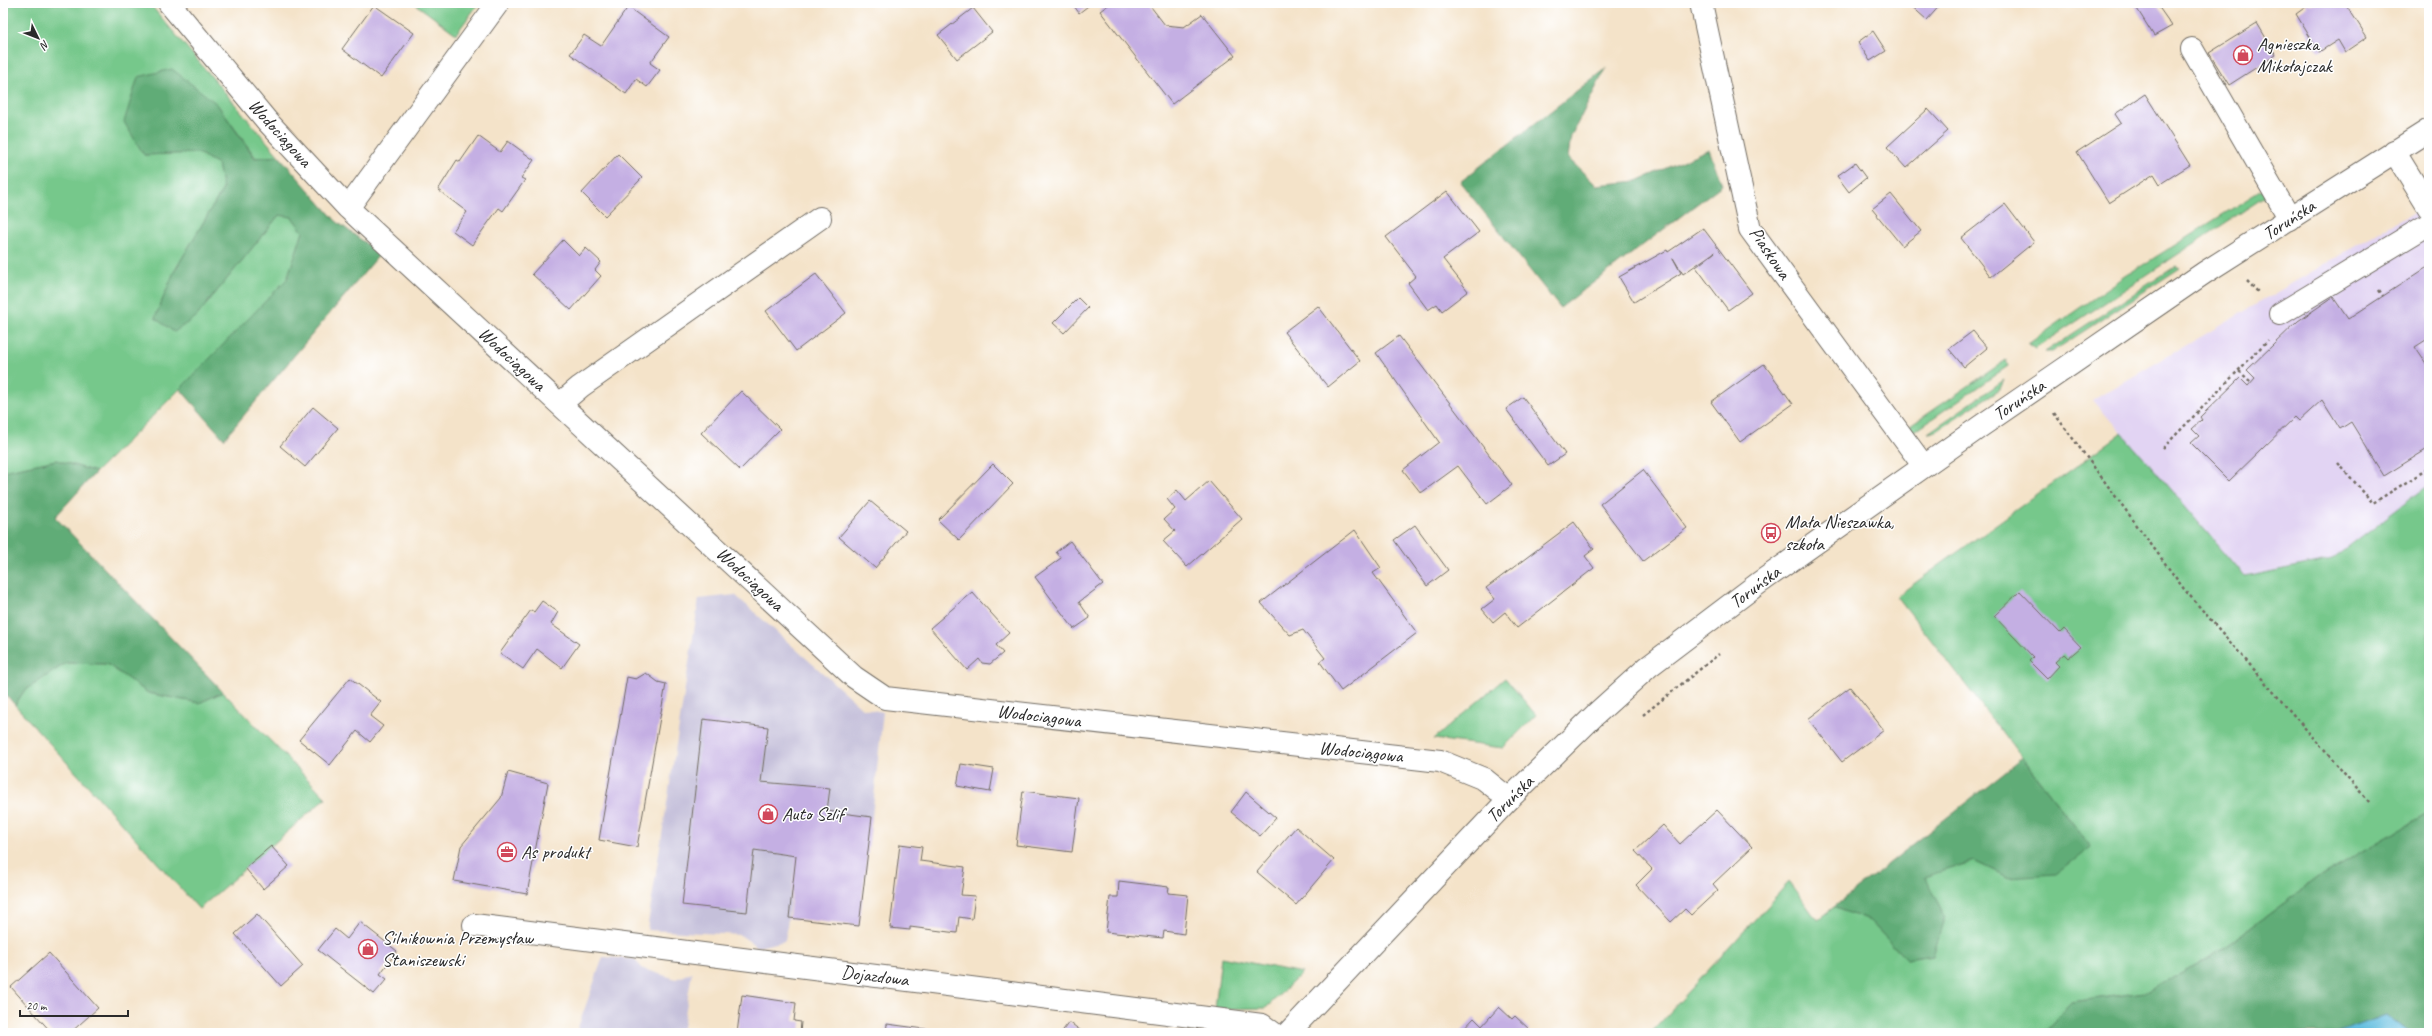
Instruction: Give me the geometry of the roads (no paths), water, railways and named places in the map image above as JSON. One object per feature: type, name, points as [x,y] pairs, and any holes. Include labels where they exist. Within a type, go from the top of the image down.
[{"type":"street","name":"Wodociągowa","points":[[169,3],[267,121],[348,208],[854,677],[885,698],[1440,761],[1484,779],[1509,799]]},
{"type":"street","points":[[348,208],[498,3]]},
{"type":"street","name":"Piaskowa","points":[[1701,3],[1750,229],[1923,465]]},
{"type":"street","points":[[2192,49],[2290,219]]},
{"type":"street","name":"Toruńska","points":[[1288,1033],[1509,799],[1600,710],[1648,667],[1923,465],[2204,273],[2429,130]]},
{"type":"street","points":[[2394,151],[2429,208]]},
{"type":"street","points":[[560,404],[580,386],[820,218]]},
{"type":"street","points":[[2280,314],[2429,224]]},
{"type":"street","name":"Dojazdowa","points":[[474,925],[1262,1025],[1273,1033]]},
{"type":"water","points":[[2387,1015],[2410,1033],[2336,1033]]},
{"type":"place","name":"Agnieszka Mikołajczak","points":[[2243,55]]},
{"type":"place","name":"Mała Nieszawka, szkoła","points":[[1771,533]]},
{"type":"place","name":"Auto Szlif","points":[[768,814]]},
{"type":"place","name":"As produkt","points":[[507,852]]},
{"type":"place","name":"Silnikownia Przemysław Staniszewski","points":[[368,949]]}]
